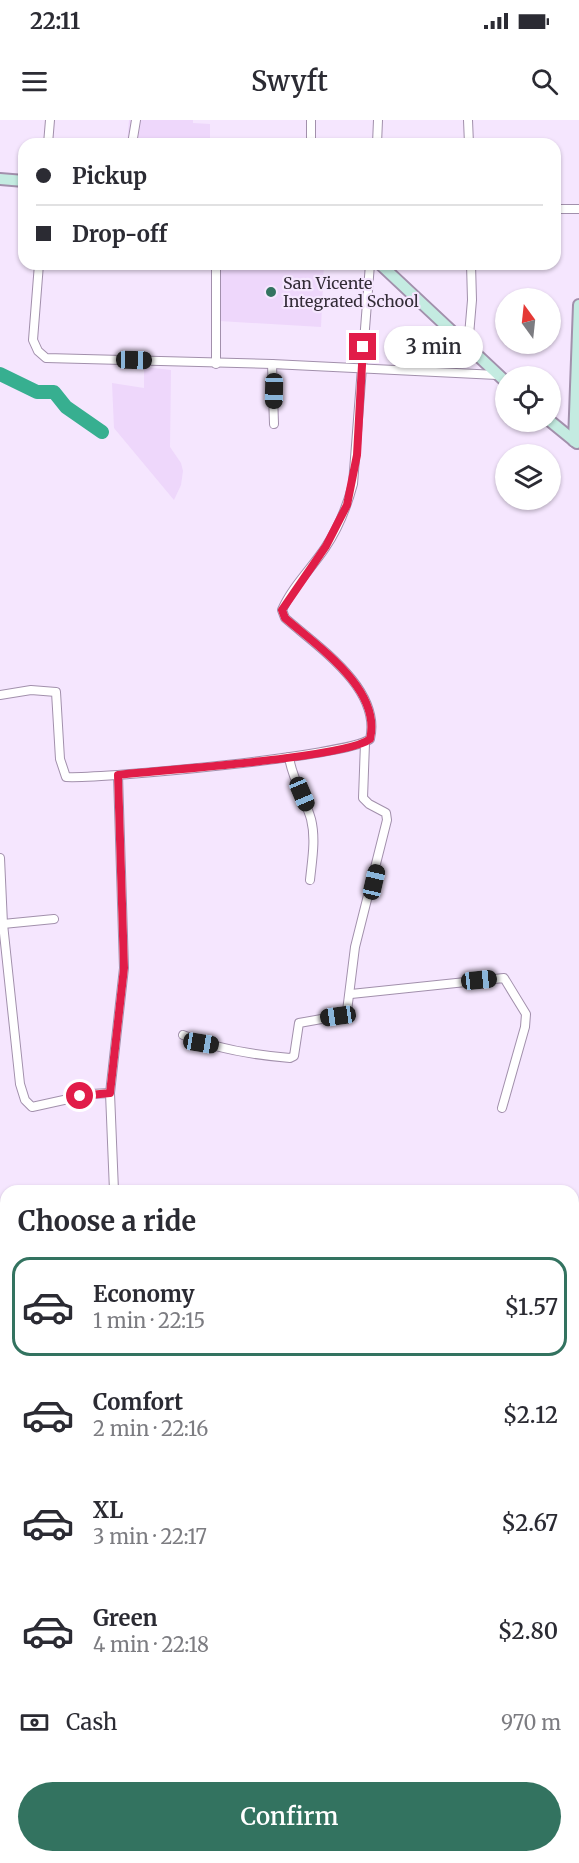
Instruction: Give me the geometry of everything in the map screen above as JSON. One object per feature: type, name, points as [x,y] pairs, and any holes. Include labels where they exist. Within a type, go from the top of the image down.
[{"type":"main road","points":[[0,179],[18,180]]},
{"type":"main road","points":[[386,270],[495,373]]},
{"type":"main road","points":[[576,443],[579,305]]},
{"type":"main road","points":[[561,430],[576,443]]},
{"type":"street","points":[[48,138],[50,120]]},
{"type":"street","points":[[133,138],[136,120]]},
{"type":"street","points":[[311,120],[311,138]]},
{"type":"street","points":[[377,138],[378,120]]},
{"type":"street","points":[[468,120],[469,138]]},
{"type":"street","points":[[561,209],[579,209]]},
{"type":"street","points":[[39,270],[33,340],[38,351],[46,358],[361,368],[495,379]]},
{"type":"street","points":[[216,270],[216,364]]},
{"type":"street","points":[[0,695],[31,690],[56,692],[63,775],[71,777],[118,775],[289,757],[357,747],[365,743],[372,733],[368,710],[358,686],[285,618],[282,610],[326,546],[347,505],[357,455],[361,368],[369,270]]},
{"type":"street","points":[[468,347],[472,300],[471,270]]},
{"type":"street","points":[[272,364],[274,424]]},
{"type":"street","points":[[183,1035],[201,1043],[233,1050],[290,1058],[294,1056],[299,1023],[345,1014],[351,994],[355,947],[387,820],[386,813],[363,798],[365,743]]},
{"type":"street","points":[[289,757],[291,772],[311,821],[313,836],[310,880]]},
{"type":"street","points":[[114,1185],[110,1093],[124,968],[118,775]]},
{"type":"street","points":[[0,858],[3,924],[20,1084],[28,1105],[32,1107],[91,1094],[110,1093]]},
{"type":"street","points":[[3,924],[54,919]]},
{"type":"street","points":[[351,994],[504,978],[526,1014],[525,1027],[502,1108]]},
{"type":"shaded area","points":[[129,120],[193,120],[193,123],[210,124],[210,138],[128,138]]},
{"type":"shaded area","name":"San Vicente Integrated School","points":[[220,270],[324,270],[321,327],[219,321]]},
{"type":"shaded area","points":[[144,367],[171,370],[170,447],[181,463],[183,471],[181,485],[174,500],[114,428],[112,383],[144,388]]},
{"type":"waterway","points":[[0,374],[37,392],[54,392],[66,407],[102,432]]},
{"type":"place","name":"San Vicente Integrated School","points":[[271,292]]},
{"type":"route","points":[[80,1096],[97,1092],[110,1093],[124,968],[118,775],[289,757],[357,747],[370,739],[372,733],[368,710],[361,690],[337,664],[285,618],[282,610],[287,599],[326,546],[347,505],[357,455],[357,417],[363,347]]}]
